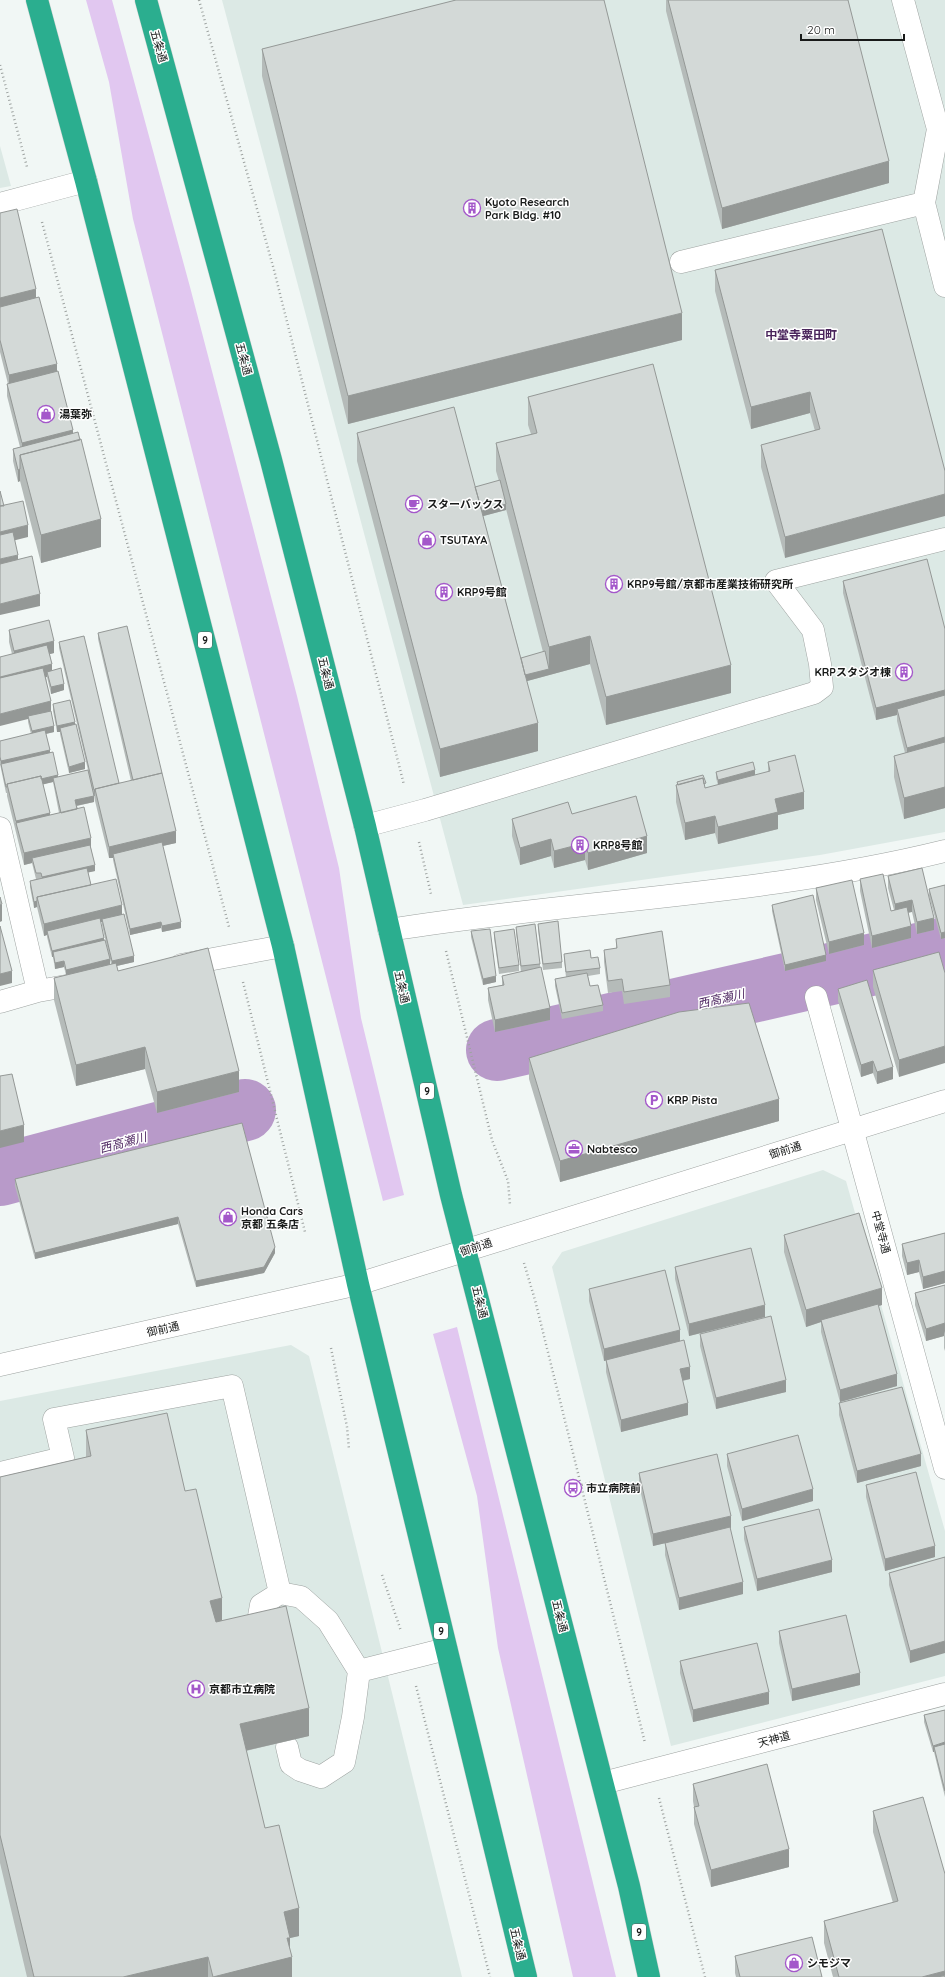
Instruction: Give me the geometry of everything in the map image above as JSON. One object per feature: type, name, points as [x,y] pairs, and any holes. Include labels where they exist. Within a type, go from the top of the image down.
[{"type":"highway","name":"五条通","points":[[37,0],[86,182],[283,946],[358,1284],[526,1977]]},
{"type":"highway","name":"五条通","points":[[146,0],[269,453],[365,826],[451,1195],[603,1783],[650,1977]]},
{"type":"street","points":[[903,0],[938,129],[924,203],[945,286]]},
{"type":"street","points":[[0,204],[86,182]]},
{"type":"street","points":[[680,262],[924,203]]},
{"type":"street","points":[[365,826],[411,814],[814,693],[822,688],[820,664],[813,630],[776,581],[945,539]]},
{"type":"street","points":[[0,828],[38,991]]},
{"type":"street","points":[[389,930],[438,922],[720,890],[894,864],[945,852]]},
{"type":"street","points":[[159,969],[283,946]]},
{"type":"street","points":[[0,1002],[38,991],[106,979]]},
{"type":"street","name":"中堂寺通","points":[[816,997],[945,1468]]},
{"type":"street","name":"御前通","points":[[0,1365],[358,1284],[945,1101]]},
{"type":"street","points":[[0,1473],[63,1458],[54,1419],[232,1386],[280,1593]]},
{"type":"street","points":[[257,1628],[261,1605],[280,1593],[301,1597],[328,1621],[359,1671],[344,1762],[322,1777],[300,1770],[291,1764],[287,1747]]},
{"type":"street","points":[[359,1671],[446,1650]]},
{"type":"street","name":"天神道","points":[[603,1783],[945,1694]]},
{"type":"path","points":[[199,0],[274,270],[492,1140],[508,1181],[510,1208]]},
{"type":"path","points":[[0,65],[236,955],[305,1232]]},
{"type":"path","points":[[522,1256],[535,1300],[652,1771],[705,1977]]},
{"type":"path","points":[[331,1348],[347,1426],[349,1449]]},
{"type":"path","points":[[574,1487],[593,1482]]},
{"type":"path","points":[[382,1574],[396,1614],[409,1659],[490,1977]]},
{"type":"shaded area","points":[[86,0],[112,0],[190,287],[297,696],[339,868],[361,1018],[404,1195],[383,1201],[133,219],[109,82]]},
{"type":"shaded area","points":[[222,0],[945,0],[945,832],[820,855],[463,905]]},
{"type":"shaded area","points":[[0,146],[11,186],[0,188]]},
{"type":"shaded area","points":[[823,1170],[846,1181],[945,1531],[945,1676],[671,1746],[552,1267],[562,1252]]},
{"type":"shaded area","points":[[457,1327],[616,1977],[573,1977],[498,1648],[477,1496],[433,1334]]},
{"type":"shaded area","name":"京都市立病院","points":[[291,1345],[309,1356],[462,1977],[0,1977],[0,1401]]},
{"type":"building","name":"Kyoto Research Park Bldg. #10","points":[[456,0],[604,0],[682,313],[348,396],[262,49]]},
{"type":"building","points":[[668,0],[848,0],[889,161],[722,208]]},
{"type":"building","points":[[17,209],[36,289],[0,298],[0,213]]},
{"type":"building","points":[[882,229],[945,471],[945,494],[785,537],[761,445],[820,429],[810,392],[751,407],[715,270]]},
{"type":"building","points":[[39,297],[57,364],[9,375],[0,340],[0,307]]},
{"type":"building","name":"KRP9号館/京都市産業技術研究所","points":[[653,364],[731,665],[606,697],[590,636],[549,647],[496,443],[537,433],[528,397]]},
{"type":"building","points":[[58,371],[73,430],[22,443],[7,384]]},
{"type":"building","name":"KRP9号館","points":[[454,407],[538,723],[440,749],[357,433]]},
{"type":"building","points":[[78,432],[80,440],[20,455],[20,469],[18,470],[13,449]]},
{"type":"building","points":[[81,439],[101,519],[41,535],[20,455]]},
{"type":"building","points":[[500,480],[506,504],[482,511],[475,487]]},
{"type":"building","points":[[0,491],[4,506],[0,506]]},
{"type":"building","points":[[23,501],[28,525],[0,532],[0,506]]},
{"type":"building","points":[[13,532],[18,555],[0,559],[0,535]]},
{"type":"building","points":[[32,556],[40,594],[0,604],[0,564]]},
{"type":"building","name":"KRPスタジオ棟","points":[[927,559],[945,629],[945,690],[876,708],[843,581]]},
{"type":"building","points":[[49,620],[54,641],[14,651],[9,630]]},
{"type":"building","points":[[127,626],[162,773],[133,780],[98,633]]},
{"type":"building","points":[[84,636],[119,783],[95,790],[59,642]]},
{"type":"building","points":[[47,645],[52,664],[0,677],[0,657]]},
{"type":"building","points":[[545,651],[549,669],[525,675],[521,658]]},
{"type":"building","points":[[43,668],[51,701],[0,714],[0,678]]},
{"type":"building","points":[[61,668],[64,684],[51,687],[47,672]]},
{"type":"building","points":[[945,695],[945,737],[907,748],[897,709]]},
{"type":"building","points":[[70,700],[75,722],[57,726],[53,704]]},
{"type":"building","points":[[51,711],[54,726],[32,731],[28,716]]},
{"type":"building","points":[[76,724],[85,762],[69,767],[60,728]]},
{"type":"building","points":[[45,730],[50,750],[1,761],[0,741]]},
{"type":"building","points":[[945,742],[945,787],[904,798],[894,756]]},
{"type":"building","points":[[53,752],[58,775],[41,779],[41,776],[7,784],[6,787],[1,764]]},
{"type":"building","points":[[795,755],[804,792],[775,799],[778,812],[718,827],[715,816],[685,823],[676,785],[703,778],[705,788],[770,771],[768,762]]},
{"type":"building","points":[[753,762],[755,770],[718,780],[716,772]]},
{"type":"building","points":[[88,770],[94,796],[75,800],[77,809],[61,813],[53,778]]},
{"type":"building","points":[[162,773],[176,831],[109,847],[95,789]]},
{"type":"building","points":[[703,775],[706,783],[704,784],[703,778],[678,785],[677,782]]},
{"type":"building","points":[[41,776],[50,813],[16,821],[7,784]]},
{"type":"building","points":[[636,796],[647,836],[588,853],[585,843],[554,851],[551,839],[520,848],[512,819],[568,802],[572,814]]},
{"type":"building","points":[[84,807],[91,838],[24,853],[16,823]]},
{"type":"building","points":[[162,842],[181,922],[162,926],[161,922],[130,929],[113,854]]},
{"type":"building","points":[[90,845],[95,865],[42,877],[41,873],[36,873],[32,858]]},
{"type":"building","points":[[87,868],[91,885],[37,897],[37,901],[34,902],[30,881]]},
{"type":"building","points":[[922,868],[934,918],[917,922],[912,900],[895,904],[888,876]]},
{"type":"building","points":[[883,874],[891,911],[907,907],[911,926],[872,936],[860,879]]},
{"type":"building","points":[[116,879],[122,905],[44,924],[37,897]]},
{"type":"building","points":[[852,880],[864,933],[829,942],[816,888]]},
{"type":"building","points":[[945,885],[945,932],[941,933],[929,889]]},
{"type":"building","points":[[813,895],[826,955],[785,965],[772,905]]},
{"type":"building","points":[[124,914],[134,956],[112,961],[102,919]]},
{"type":"building","points":[[100,918],[104,938],[52,951],[47,931]]},
{"type":"building","points":[[558,921],[562,962],[543,964],[538,924]]},
{"type":"building","points":[[535,924],[540,964],[521,966],[516,927]]},
{"type":"building","points":[[0,926],[12,971],[0,974]]},
{"type":"building","points":[[490,929],[496,976],[483,979],[471,931]]},
{"type":"building","points":[[514,929],[519,965],[499,968],[494,932]]},
{"type":"building","points":[[662,931],[670,985],[624,992],[622,979],[608,981],[604,950],[617,948],[616,939]]},
{"type":"building","points":[[105,940],[110,959],[66,970],[64,961],[55,963],[53,952]]},
{"type":"building","points":[[208,948],[239,1071],[157,1092],[145,1047],[76,1065],[54,978],[116,963],[118,971]]},
{"type":"building","points":[[590,950],[591,958],[598,957],[600,968],[566,972],[564,954]]},
{"type":"building","points":[[939,952],[945,973],[945,1046],[899,1060],[873,970]]},
{"type":"building","points":[[541,967],[550,1008],[495,1020],[488,988],[504,985],[502,976]]},
{"type":"building","points":[[587,973],[590,986],[598,985],[603,1005],[562,1013],[555,979]]},
{"type":"building","points":[[867,980],[893,1067],[877,1072],[873,1061],[861,1065],[838,989]]},
{"type":"building","name":"KRP Pista","points":[[749,1003],[779,1099],[560,1161],[529,1058],[679,1012]]},
{"type":"building","points":[[12,1074],[24,1125],[0,1131],[0,1076]]},
{"type":"building","points":[[242,1123],[275,1247],[264,1267],[196,1281],[178,1217],[35,1253],[15,1179]]},
{"type":"building","points":[[859,1213],[882,1288],[806,1310],[784,1235]]},
{"type":"building","points":[[945,1233],[945,1271],[923,1277],[919,1260],[907,1263],[902,1244]]},
{"type":"building","points":[[751,1248],[765,1305],[689,1324],[675,1267]]},
{"type":"building","points":[[665,1270],[680,1330],[604,1349],[589,1289]]},
{"type":"building","points":[[945,1285],[945,1323],[926,1329],[915,1293]]},
{"type":"building","points":[[878,1304],[897,1374],[840,1390],[821,1320]]},
{"type":"building","points":[[771,1316],[786,1380],[716,1398],[700,1334]]},
{"type":"building","points":[[684,1340],[690,1367],[680,1369],[688,1403],[621,1420],[606,1360]]},
{"type":"building","points":[[902,1387],[921,1454],[857,1471],[839,1403]]},
{"type":"building","points":[[167,1413],[185,1491],[196,1489],[222,1598],[210,1601],[216,1622],[286,1606],[309,1708],[240,1724],[265,1828],[279,1825],[299,1908],[284,1912],[290,1938],[287,1938],[292,1957],[213,1977],[208,1957],[123,1977],[34,1977],[0,1835],[0,1477],[91,1456],[86,1430]]},
{"type":"building","points":[[798,1435],[813,1489],[742,1509],[727,1454]]},
{"type":"building","points":[[717,1454],[731,1516],[653,1534],[639,1473]]},
{"type":"building","points":[[916,1472],[935,1546],[885,1559],[866,1485]]},
{"type":"building","points":[[819,1509],[832,1560],[757,1579],[744,1527]]},
{"type":"building","points":[[730,1527],[743,1582],[679,1598],[665,1543]]},
{"type":"building","points":[[945,1557],[945,1641],[910,1651],[889,1573]]},
{"type":"building","points":[[846,1615],[860,1673],[792,1689],[779,1631]]},
{"type":"building","points":[[757,1643],[769,1692],[693,1710],[680,1661]]},
{"type":"building","points":[[945,1710],[945,1742],[933,1746],[924,1715]]},
{"type":"building","points":[[945,1744],[945,1791],[934,1747]]},
{"type":"building","points":[[767,1764],[789,1849],[711,1870],[694,1807],[699,1806],[693,1784]]},
{"type":"building","points":[[923,1797],[945,1874],[945,1971],[922,1977],[839,1977],[824,1921],[898,1901],[873,1811]]},
{"type":"building","points":[[812,1937],[822,1977],[740,1977],[735,1956]]},
{"type":"waterway","name":"西高瀬川","points":[[497,1050],[945,948]]},
{"type":"waterway","name":"西高瀬川","points":[[0,1175],[245,1110]]},
{"type":"place","name":"Kyoto Research Park Bldg. #10","points":[[472,208]]},
{"type":"place","name":"湯葉弥","points":[[46,414]]},
{"type":"place","name":"スターバックス","points":[[414,504]]},
{"type":"place","name":"TSUTAYA","points":[[427,540]]},
{"type":"place","name":"KRP9号館/京都市産業技術研究所","points":[[614,584]]},
{"type":"place","name":"KRP9号館","points":[[444,592]]},
{"type":"place","name":"KRPスタジオ棟","points":[[904,672]]},
{"type":"place","name":"KRP8号館","points":[[580,845]]},
{"type":"place","name":"KRP Pista","points":[[654,1100]]},
{"type":"place","name":"Nabtesco","points":[[574,1149]]},
{"type":"place","name":"Honda Cars 京都 五条店","points":[[228,1217]]},
{"type":"place","name":"市立病院前","points":[[573,1488]]},
{"type":"place","name":"京都市立病院","points":[[196,1689]]},
{"type":"place","name":"シモジマ","points":[[794,1963]]},
{"type":"district","name":"中堂寺粟田町","points":[[801,335]]}]
